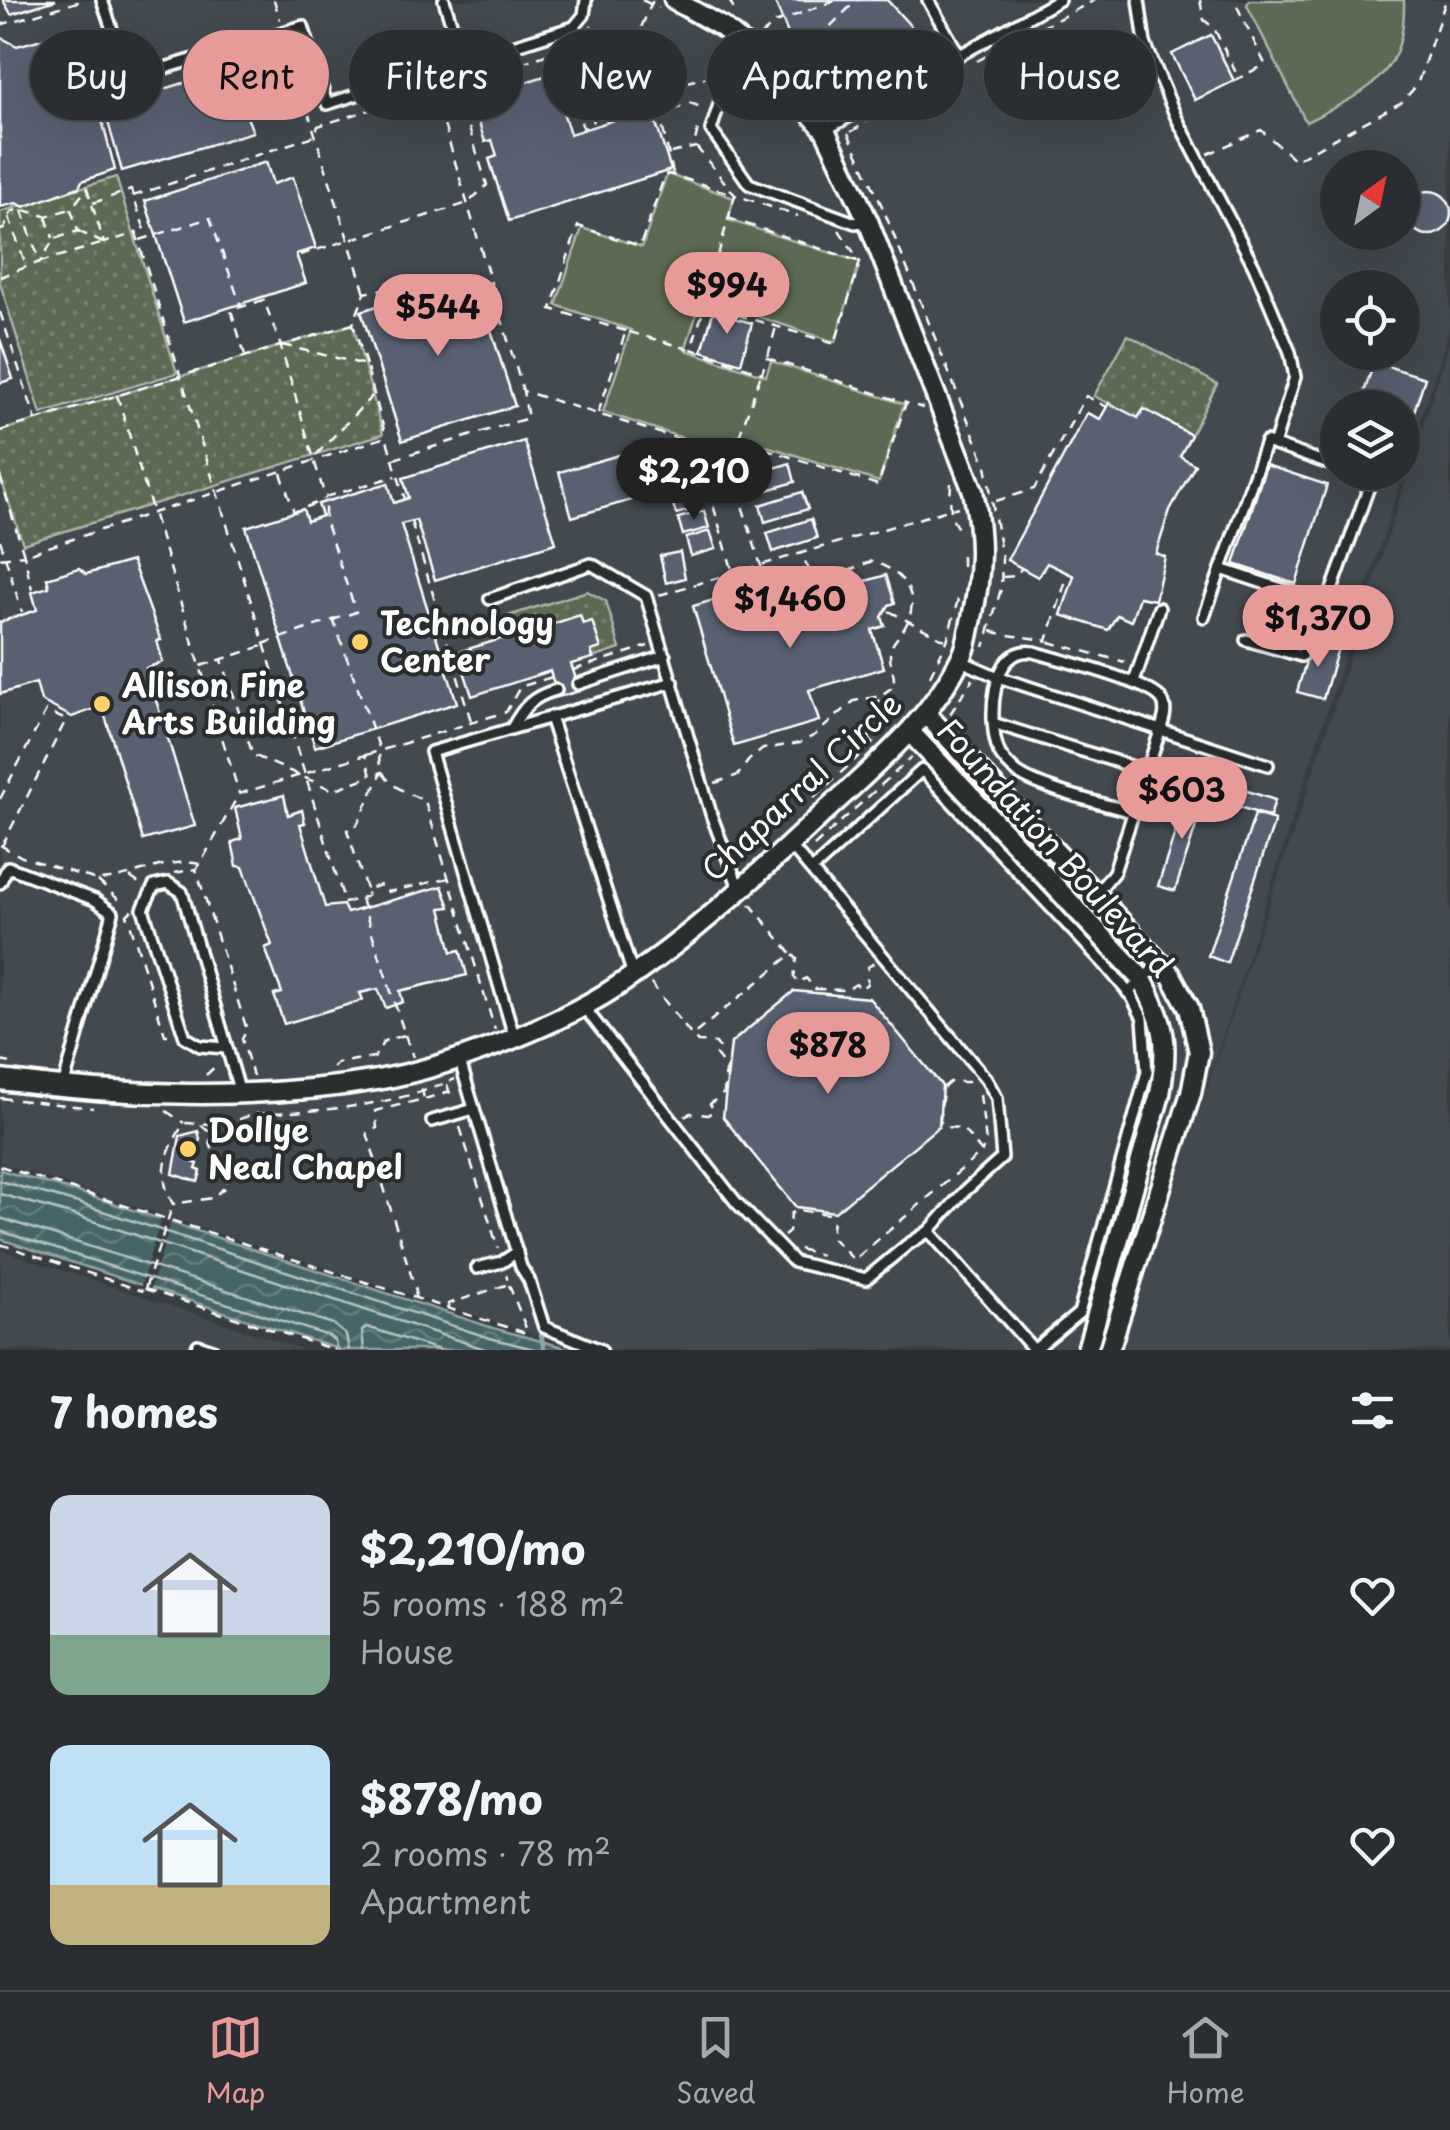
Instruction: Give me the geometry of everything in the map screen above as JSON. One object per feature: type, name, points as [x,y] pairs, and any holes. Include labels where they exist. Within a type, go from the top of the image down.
[{"type":"street","name":"Chaparral Circle","points":[[672,6],[719,30]]},
{"type":"street","name":"Chaparral Circle","points":[[0,1080],[62,1090],[240,1093],[378,1080],[417,1070],[462,1066],[513,1030],[644,981],[745,899],[916,740],[926,714],[967,659],[982,574],[985,502],[941,406],[833,125],[828,120]]},
{"type":"street","name":"Foundation Boulevard","points":[[926,714],[948,728],[999,790],[1171,974],[1190,1008],[1199,1052],[1191,1093],[1109,1350]]},
{"type":"street","name":"Foundation Boulevard","points":[[916,740],[973,815],[1113,961],[1142,979],[1158,1010],[1167,1054],[1160,1094],[1087,1350]]},
{"type":"street","points":[[1130,1200],[1154,1209]]},
{"type":"lane","points":[[102,0],[128,78],[183,62]]},
{"type":"lane","points":[[444,0],[454,30]]},
{"type":"lane","points":[[523,43],[574,27],[584,14],[586,0]]},
{"type":"lane","points":[[928,0],[945,30]]},
{"type":"lane","points":[[964,52],[1059,0]]},
{"type":"lane","points":[[1140,0],[1145,43],[1176,116],[1254,266],[1290,352],[1295,377],[1274,445]]},
{"type":"lane","points":[[714,120],[711,130],[749,184],[855,223],[868,220]]},
{"type":"lane","points":[[833,125],[842,120]]},
{"type":"lane","points":[[1204,617],[1266,442],[1320,460]]},
{"type":"lane","points":[[1246,640],[1300,656],[1327,604],[1368,490]]},
{"type":"lane","points":[[490,600],[591,564],[646,596],[712,816],[745,899]]},
{"type":"lane","points":[[1221,568],[1327,604]]},
{"type":"lane","points":[[1134,682],[1159,608]]},
{"type":"lane","points":[[1096,894],[1114,872],[1160,731],[1165,712],[1162,699],[1134,682],[1022,650],[1012,653],[995,689],[1001,756],[1018,774],[1132,812]]},
{"type":"lane","points":[[578,684],[665,656]]},
{"type":"lane","points":[[967,659],[998,677],[1268,765]]},
{"type":"lane","points":[[513,1030],[431,752],[673,682]]},
{"type":"lane","points":[[512,728],[526,704],[536,696],[556,690]]},
{"type":"lane","points":[[550,717],[644,981]]},
{"type":"lane","points":[[996,724],[1146,771]]},
{"type":"lane","points":[[812,870],[922,770],[973,815],[999,790]]},
{"type":"lane","points":[[996,839],[1022,814]]},
{"type":"lane","points":[[582,1005],[744,1211],[794,1262],[866,1280],[929,1231],[1002,1158],[997,1098],[986,1079],[795,850]]},
{"type":"lane","points":[[0,883],[4,865],[95,900],[112,914],[62,1090]]},
{"type":"lane","points":[[226,1048],[200,1046],[184,1038],[143,909],[154,886],[168,883],[182,892],[240,1093]]},
{"type":"lane","points":[[929,1231],[1034,1350],[1079,1313],[1147,1072],[1143,1019],[1113,961],[1138,939]]},
{"type":"lane","points":[[1128,993],[1160,963]]},
{"type":"lane","points":[[462,1066],[516,1252],[544,1327],[601,1350]]},
{"type":"lane","points":[[432,1121],[474,1109]]},
{"type":"lane","points":[[477,1268],[502,1262],[516,1252]]},
{"type":"lane","points":[[196,1350],[198,1345],[213,1350]]},
{"type":"path","points":[[0,25],[84,0]]},
{"type":"path","points":[[274,0],[283,30]]},
{"type":"path","points":[[642,0],[672,6]]},
{"type":"path","points":[[729,0],[739,20]]},
{"type":"path","points":[[766,30],[836,0]]},
{"type":"path","points":[[827,30],[857,0]]},
{"type":"path","points":[[966,66],[1095,0]]},
{"type":"path","points":[[1200,0],[1204,20],[1214,28],[1236,80],[1264,64],[1234,0]]},
{"type":"path","points":[[1198,158],[1261,130],[1294,160],[1402,102],[1416,84],[1446,0]]},
{"type":"path","points":[[640,30],[652,2]]},
{"type":"path","points":[[589,30],[596,13]]},
{"type":"path","points":[[687,104],[706,108]]},
{"type":"path","points":[[133,196],[314,136],[318,126],[349,116]]},
{"type":"path","points":[[309,120],[365,293],[354,324],[405,499]]},
{"type":"path","points":[[393,460],[528,418],[443,120]]},
{"type":"path","points":[[300,255],[468,204],[486,185],[465,120]]},
{"type":"path","points":[[661,120],[674,172],[665,176],[640,246],[578,226],[551,308],[762,373]]},
{"type":"path","points":[[832,120],[833,125],[848,133],[877,193],[986,465],[985,502],[1002,559],[1002,576],[990,631],[967,659]]},
{"type":"path","points":[[848,133],[871,120]]},
{"type":"path","points":[[700,126],[694,144],[735,195]]},
{"type":"path","points":[[670,154],[696,146]]},
{"type":"path","points":[[670,174],[804,218]]},
{"type":"path","points":[[0,230],[11,212],[22,210],[46,216],[71,209],[88,188],[104,244]]},
{"type":"path","points":[[0,277],[144,230],[131,190],[92,203]]},
{"type":"path","points":[[690,350],[735,195]]},
{"type":"path","points":[[71,209],[78,231]]},
{"type":"path","points":[[22,210],[40,262]]},
{"type":"path","points":[[46,216],[54,239]]},
{"type":"path","points":[[9,217],[26,267]]},
{"type":"path","points":[[138,240],[210,218],[242,307]]},
{"type":"path","points":[[728,218],[860,262]]},
{"type":"path","points":[[704,305],[835,344],[860,262],[840,230]]},
{"type":"path","points":[[40,262],[54,239],[78,231],[104,244]]},
{"type":"path","points":[[136,233],[345,903],[367,896],[347,830],[356,827],[382,772]]},
{"type":"path","points":[[365,293],[383,289],[387,303]]},
{"type":"path","points":[[199,666],[356,612],[324,521],[325,497],[316,458],[264,300],[231,310],[245,356]]},
{"type":"path","points":[[0,312],[36,420]]},
{"type":"path","points":[[0,431],[354,324]]},
{"type":"path","points":[[768,584],[730,467],[776,326]]},
{"type":"path","points":[[597,414],[626,331]]},
{"type":"path","points":[[280,344],[366,365]]},
{"type":"path","points":[[767,358],[906,403],[928,409],[941,406]]},
{"type":"path","points":[[523,390],[733,456]]},
{"type":"path","points":[[316,458],[374,394]]},
{"type":"path","points":[[117,395],[239,794]]},
{"type":"path","points":[[658,596],[950,508],[1034,489],[1086,396],[1107,407]]},
{"type":"path","points":[[738,440],[878,485],[906,403]]},
{"type":"path","points":[[2,557],[24,555],[386,437]]},
{"type":"path","points":[[695,444],[740,596]]},
{"type":"path","points":[[280,471],[294,512],[325,497],[398,476]]},
{"type":"path","points":[[952,474],[950,508],[954,526],[963,534],[962,568]]},
{"type":"path","points":[[0,476],[32,589]]},
{"type":"path","points":[[411,521],[472,721]]},
{"type":"path","points":[[0,540],[2,557],[22,612]]},
{"type":"path","points":[[714,784],[738,775],[763,750],[800,743],[854,701],[880,696],[894,686],[895,671],[890,657],[894,641],[913,610],[912,592],[902,577],[872,560],[824,581],[812,576],[801,552]]},
{"type":"path","points":[[1002,576],[1014,576],[1022,568]]},
{"type":"path","points":[[1047,641],[1067,577]]},
{"type":"path","points":[[929,678],[947,641],[961,585]]},
{"type":"path","points":[[889,611],[947,641],[967,659],[970,686],[952,710],[948,728]]},
{"type":"path","points":[[333,619],[380,750],[382,772],[393,786],[425,801],[496,1030],[513,1030]]},
{"type":"path","points":[[990,631],[1010,638],[1023,635],[1125,662]]},
{"type":"path","points":[[573,670],[661,642]]},
{"type":"path","points":[[222,660],[253,755],[333,790],[382,772]]},
{"type":"path","points":[[254,1076],[242,1039],[247,1030],[196,869],[239,794],[506,712],[520,687],[552,677]]},
{"type":"path","points":[[872,744],[869,738],[880,696]]},
{"type":"path","points":[[948,728],[952,710]]},
{"type":"path","points":[[0,799],[46,711],[66,720],[0,847],[97,880],[184,860],[200,864]]},
{"type":"path","points":[[802,809],[883,733]]},
{"type":"path","points":[[795,850],[821,841],[898,770],[916,740]]},
{"type":"path","points":[[365,755],[371,776]]},
{"type":"path","points":[[898,770],[904,778]]},
{"type":"path","points":[[366,889],[381,885],[388,892],[449,878]]},
{"type":"path","points":[[97,880],[118,898],[124,915],[128,915]]},
{"type":"path","points":[[361,898],[424,1099]]},
{"type":"path","points":[[745,899],[797,959],[794,977],[800,984],[806,978],[815,989],[846,990],[856,984],[860,989],[868,984],[868,967],[878,961],[872,954]]},
{"type":"path","points":[[692,1036],[792,954]]},
{"type":"path","points":[[644,981],[698,1042],[716,1043],[720,1049],[715,1054],[726,1068],[724,1093],[710,1104],[714,1110],[708,1115],[690,1113],[682,1117],[687,1124]]},
{"type":"path","points":[[374,1057],[384,1041],[405,1035]]},
{"type":"path","points":[[329,1074],[337,1063],[374,1057],[386,1066]]},
{"type":"path","points":[[145,1290],[172,1204],[162,1186],[174,1138],[184,1124],[354,1106],[447,1083],[462,1066]]},
{"type":"path","points":[[849,1264],[982,1152],[986,1142],[979,1084],[974,1078],[967,1084],[950,1082],[944,1088],[940,1121],[945,1127],[962,1128],[982,1152]]},
{"type":"path","points":[[447,1083],[528,1333]]},
{"type":"path","points":[[415,1298],[367,1133],[377,1128],[375,1112],[450,1091]]},
{"type":"path","points":[[172,1204],[212,1198],[229,1184],[208,1131],[201,1125]]},
{"type":"path","points":[[0,1166],[544,1338]]},
{"type":"path","points":[[785,1243],[781,1239],[789,1232],[791,1214],[796,1210],[828,1214],[833,1219],[831,1237],[854,1260]]},
{"type":"path","points":[[0,1244],[335,1350]]},
{"type":"path","points":[[797,1248],[823,1255]]},
{"type":"path","points":[[450,1308],[448,1304],[509,1284]]},
{"type":"shaded area","points":[[0,0],[1450,0],[1450,328],[1420,421],[1420,390],[1320,390],[1320,490],[1398,490],[1188,1144],[1307,792],[1403,490],[1420,490],[1420,436],[1450,341],[1450,1350],[583,1350],[0,1163]]},
{"type":"shaded area","points":[[1,1250],[305,1350],[0,1350]]},
{"type":"green space","points":[[1249,0],[1404,0],[1398,47],[1379,78],[1347,101],[1306,122],[1247,5]]},
{"type":"green space","points":[[667,174],[734,198],[728,220],[860,262],[835,342],[702,298],[685,350],[766,376],[771,361],[904,404],[879,482],[736,436],[729,453],[603,412],[631,330],[556,305],[582,228],[642,247]]},
{"type":"green space","points":[[116,177],[177,373],[41,414],[0,283],[0,212]]},
{"type":"green space","points":[[353,324],[383,434],[23,544],[0,476],[0,431]]},
{"type":"green space","points":[[1128,335],[1217,384],[1191,435],[1144,409],[1138,418],[1094,396]]},
{"type":"green space","points":[[587,591],[606,601],[620,649],[593,658],[580,616],[541,628],[539,622],[512,630],[512,635],[500,639],[498,631],[508,616]]},
{"type":"water","points":[[0,1170],[493,1328],[574,1350],[341,1350],[0,1239]]},
{"type":"pier","points":[[162,1216],[172,1219],[150,1291],[140,1288]]},
{"type":"building","points":[[3,0],[56,0],[11,14]]},
{"type":"building","points":[[774,0],[887,0],[914,30],[786,30]]},
{"type":"building","points":[[1211,35],[1234,81],[1195,100],[1172,54]]},
{"type":"building","points":[[0,37],[17,46],[30,42],[30,120],[102,120],[115,170],[24,207],[17,203],[0,207]]},
{"type":"building","points":[[543,76],[543,120],[566,120],[570,134],[614,120],[655,120],[671,170],[509,221],[489,159],[497,156],[492,140],[485,142],[478,120],[523,120],[523,83]]},
{"type":"building","points":[[183,83],[183,120],[248,120],[253,132],[122,171],[107,120],[163,120],[163,89]]},
{"type":"building","points":[[266,162],[273,184],[293,177],[316,248],[296,254],[306,283],[184,322],[145,201]]},
{"type":"building","points":[[1437,193],[1451,213],[1445,229],[1429,235],[1420,232],[1420,194]]},
{"type":"building","points":[[474,276],[515,406],[402,441],[361,311]]},
{"type":"building","points":[[713,312],[752,323],[741,363],[702,351]]},
{"type":"building","points":[[0,339],[13,379],[0,383]]},
{"type":"building","points":[[1371,370],[1400,370],[1425,378],[1420,393],[1420,390],[1365,390]]},
{"type":"building","points":[[1109,403],[1138,418],[1144,409],[1191,435],[1180,456],[1195,465],[1170,510],[1156,553],[1165,557],[1155,600],[1139,597],[1131,621],[1117,615],[1108,630],[1061,615],[1074,576],[1047,563],[1038,577],[1007,560],[1087,413],[1100,419]]},
{"type":"building","name":"Technology Center","points":[[524,441],[556,543],[435,580],[416,520],[401,524],[457,703],[315,747],[246,527],[303,509],[307,521],[322,516],[318,504],[388,483],[394,503],[409,498],[403,478]]},
{"type":"building","points":[[640,449],[653,494],[572,517],[559,472]]},
{"type":"building","points":[[790,463],[795,482],[747,496],[741,478]]},
{"type":"building","points":[[1266,465],[1320,483],[1320,490],[1325,490],[1296,584],[1234,564]]},
{"type":"building","points":[[696,490],[701,507],[676,514],[671,498]]},
{"type":"building","points":[[802,492],[808,509],[765,522],[760,505]]},
{"type":"building","points":[[704,511],[709,528],[683,535],[678,518]]},
{"type":"building","points":[[811,519],[817,538],[773,552],[767,533]]},
{"type":"building","points":[[710,531],[716,549],[691,556],[686,538]]},
{"type":"building","points":[[680,552],[685,578],[666,583],[660,556]]},
{"type":"building","name":"Allison Fine Arts Building","points":[[132,561],[161,640],[157,641],[163,662],[146,668],[195,826],[143,840],[102,706],[72,717],[41,701],[36,683],[0,694],[0,622],[37,610],[32,592],[49,587],[47,578],[79,568],[86,574]]},
{"type":"building","points":[[886,575],[895,603],[889,605],[882,617],[885,626],[872,630],[884,668],[809,690],[819,721],[734,746],[693,606],[717,599],[720,609],[775,592],[772,583],[796,576],[803,601],[815,598],[817,603],[832,598],[827,582],[846,576],[849,586]]},
{"type":"building","points":[[580,615],[583,624],[592,621],[601,648],[591,651],[593,658],[571,664],[580,691],[558,697],[550,671],[472,696],[458,652],[514,635],[512,630],[539,622],[541,628]]},
{"type":"building","points":[[1312,641],[1338,648],[1323,699],[1297,692]]},
{"type":"building","points":[[1220,782],[1275,800],[1270,817],[1214,799]]},
{"type":"building","points":[[1188,792],[1205,798],[1175,891],[1158,886]]},
{"type":"building","points":[[284,795],[288,815],[302,810],[305,823],[300,824],[325,907],[343,905],[347,913],[442,886],[450,907],[441,908],[452,952],[460,950],[467,975],[400,991],[403,1002],[386,1008],[378,989],[360,993],[363,1000],[284,1024],[274,995],[282,993],[265,948],[272,945],[243,867],[237,866],[232,842],[242,839],[235,808]]},
{"type":"building","points":[[1255,814],[1275,820],[1227,963],[1208,956]]},
{"type":"building","points":[[794,991],[869,998],[942,1086],[939,1126],[835,1212],[796,1207],[723,1117],[731,1043]]},
{"type":"building","name":"Dollye Neal Chapel","points":[[198,1131],[200,1139],[193,1162],[201,1171],[198,1182],[173,1174],[180,1136]]},
{"type":"waterway","points":[[540,1328],[544,1350]]},
{"type":"place","name":"Technology Center","points":[[360,642]]},
{"type":"place","name":"Allison Fine Arts Building","points":[[102,704]]},
{"type":"place","name":"Dollye Neal Chapel","points":[[188,1149]]}]
